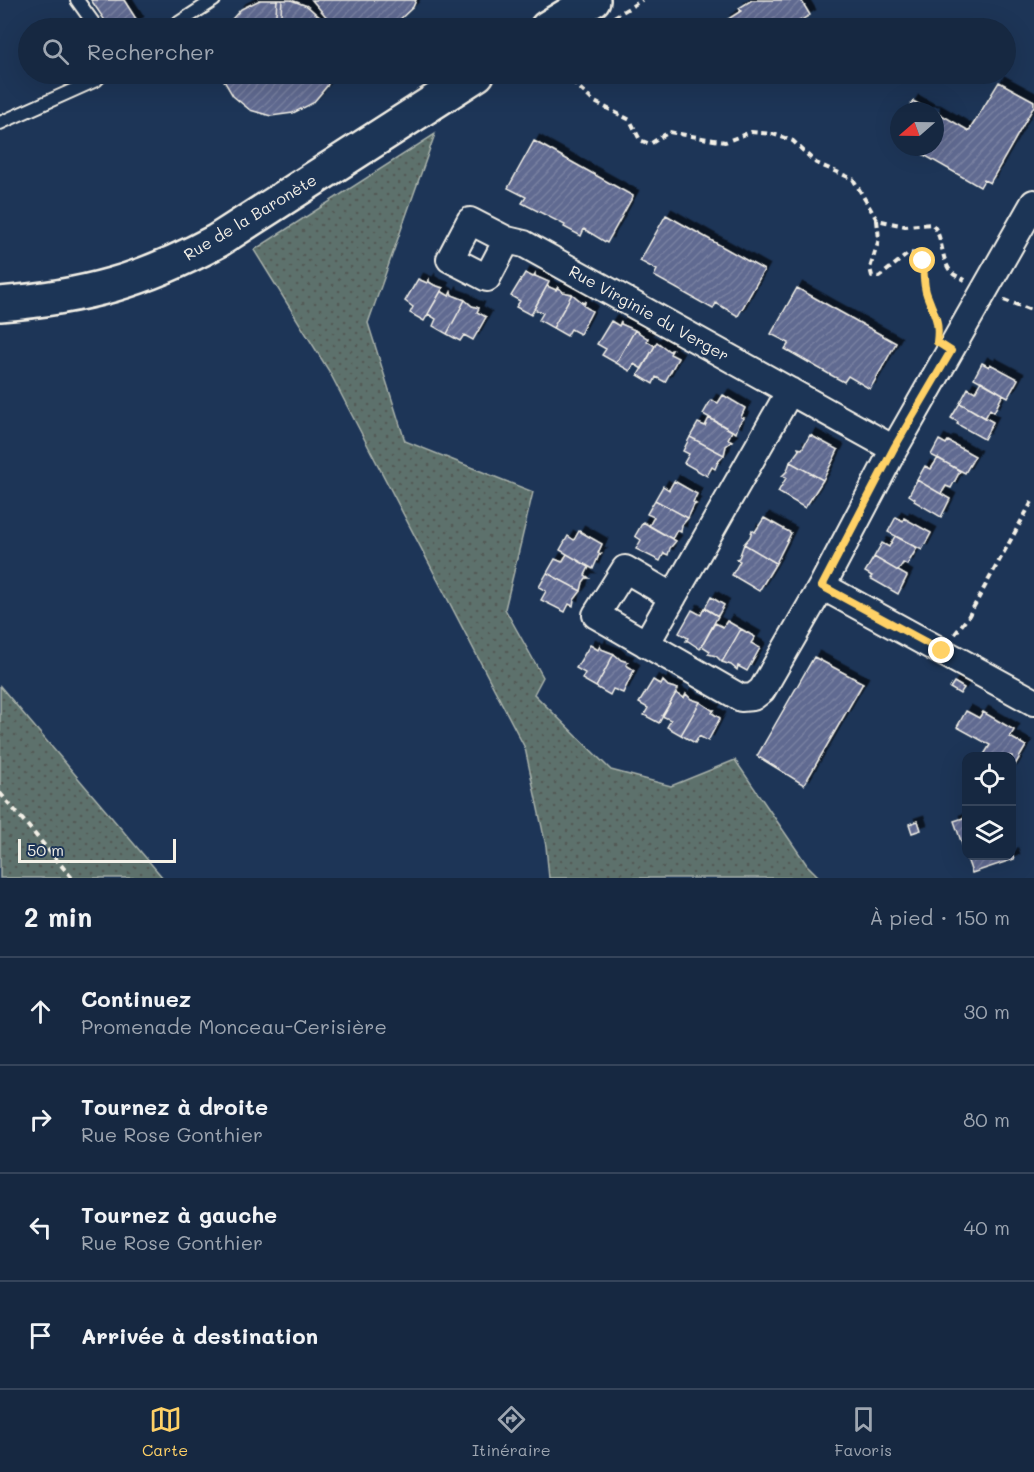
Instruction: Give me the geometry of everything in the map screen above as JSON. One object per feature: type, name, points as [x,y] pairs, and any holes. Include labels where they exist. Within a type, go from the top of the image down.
[{"type":"street","points":[[576,18],[602,9]]},
{"type":"street","name":"Rue de la Baronète","points":[[0,304],[80,294],[118,285],[190,256],[461,84]]},
{"type":"street","points":[[673,597],[625,569],[596,615],[741,698],[753,696],[762,690],[822,586],[894,448],[1034,203]]},
{"type":"street","name":"Rue Virginie du Verger","points":[[507,240],[524,244],[894,448]]},
{"type":"street","points":[[646,644],[790,391]]},
{"type":"street","points":[[822,586],[1034,702]]},
{"type":"lane","points":[[77,0],[89,18]]},
{"type":"lane","points":[[186,18],[213,0]]},
{"type":"lane","points":[[0,123],[87,84]]},
{"type":"path","points":[[602,9],[642,0]]},
{"type":"path","points":[[575,84],[593,101],[630,120],[640,140],[650,144],[669,132],[725,142],[751,132],[773,134],[793,141],[816,163],[853,179],[878,220],[879,239],[870,268],[872,276],[879,277],[909,253],[917,254],[923,261],[926,293],[937,316],[939,330],[937,342],[951,351]]},
{"type":"path","points":[[878,220],[905,226],[932,224],[937,229],[952,274],[1009,304],[1034,311]]},
{"type":"path","points":[[942,651],[968,617],[1034,498]]},
{"type":"path","points":[[0,793],[72,878]]},
{"type":"green space","points":[[435,134],[368,323],[405,441],[533,492],[505,609],[543,677],[534,694],[611,770],[671,786],[735,760],[807,865],[820,878],[549,878],[546,846],[525,748],[329,371],[254,250]]},
{"type":"green space","points":[[0,686],[163,878],[0,878]]},
{"type":"building","points":[[91,0],[124,0],[135,18],[103,18]]},
{"type":"building","points":[[260,0],[291,0],[307,6],[321,18],[233,18],[241,9]]},
{"type":"building","points":[[277,0],[282,0],[281,18],[276,18]]},
{"type":"building","points":[[312,0],[416,0],[413,7],[401,18],[327,18]]},
{"type":"building","points":[[752,0],[801,0],[810,15],[805,18],[730,18],[741,11],[739,8]]},
{"type":"building","points":[[226,84],[328,84],[313,103],[293,113],[271,116],[250,110],[233,96]]},
{"type":"building","points":[[998,84],[1003,84],[1034,101],[1034,106],[990,183],[984,180],[980,187],[926,156],[944,156],[944,116],[969,131]]},
{"type":"building","points":[[534,141],[633,196],[607,243],[584,229],[581,236],[564,227],[565,225],[522,203],[526,197],[508,188]]},
{"type":"building","points":[[666,215],[764,270],[738,316],[716,303],[713,309],[654,276],[657,270],[640,261]]},
{"type":"building","points":[[525,273],[533,277],[535,274],[549,282],[531,315],[516,307],[520,301],[511,296]]},
{"type":"building","points":[[418,279],[427,283],[429,280],[434,285],[443,288],[424,321],[410,313],[413,307],[405,301]]},
{"type":"building","points":[[547,286],[556,290],[558,287],[563,292],[572,294],[553,328],[539,320],[543,313],[534,309]]},
{"type":"building","points":[[797,288],[896,343],[870,389],[848,376],[844,382],[829,374],[785,349],[789,343],[771,334]]},
{"type":"building","points":[[441,291],[449,296],[451,292],[452,295],[465,300],[447,334],[433,326],[436,319],[428,314]]},
{"type":"building","points":[[572,294],[583,303],[585,302],[584,306],[592,311],[580,334],[571,329],[567,336],[553,328]]},
{"type":"building","points":[[465,300],[479,308],[477,312],[486,317],[473,340],[464,335],[460,341],[447,334]]},
{"type":"building","points":[[611,321],[619,326],[621,321],[621,324],[635,330],[616,363],[602,355],[606,349],[597,344]]},
{"type":"building","points":[[635,330],[648,338],[647,341],[655,346],[642,369],[634,364],[630,371],[616,363]]},
{"type":"building","points":[[657,342],[669,351],[672,350],[670,354],[678,358],[665,382],[656,377],[653,384],[638,375]]},
{"type":"building","points":[[982,363],[989,367],[990,364],[1018,379],[1008,397],[974,378]]},
{"type":"building","points":[[981,381],[1003,394],[994,412],[990,409],[985,418],[960,403],[968,388],[975,392]]},
{"type":"building","points":[[723,395],[745,408],[741,417],[744,418],[736,433],[703,414],[711,400],[718,403]]},
{"type":"building","points":[[960,403],[993,422],[984,439],[957,424],[958,422],[951,418]]},
{"type":"building","points":[[709,418],[732,431],[728,439],[732,441],[726,446],[724,455],[690,437],[698,423],[705,426]]},
{"type":"building","points":[[810,435],[838,450],[823,480],[790,462],[799,450],[798,448],[802,449]]},
{"type":"building","points":[[690,437],[724,455],[715,469],[712,467],[707,476],[684,463],[689,454],[683,451]]},
{"type":"building","points":[[939,440],[946,444],[948,441],[975,456],[965,473],[931,455]]},
{"type":"building","points":[[938,458],[960,471],[951,488],[946,486],[941,494],[917,480],[925,466],[931,469]]},
{"type":"building","points":[[790,462],[823,480],[805,508],[778,492],[786,478],[782,476],[787,471]]},
{"type":"building","points":[[917,480],[950,499],[941,517],[914,501],[915,499],[909,495]]},
{"type":"building","points":[[674,481],[697,494],[693,502],[696,504],[688,518],[655,500],[663,486],[669,490]]},
{"type":"building","points":[[655,500],[688,518],[682,525],[681,532],[677,530],[672,539],[649,526],[654,517],[647,514]]},
{"type":"building","points":[[896,517],[903,521],[904,518],[931,533],[922,550],[888,532]]},
{"type":"building","points":[[764,518],[791,533],[776,563],[744,544],[752,530],[755,532]]},
{"type":"building","points":[[643,522],[676,541],[668,555],[664,553],[660,561],[636,549],[641,540],[635,536]]},
{"type":"building","points":[[579,531],[602,544],[598,553],[601,554],[593,569],[560,550],[568,536],[574,540]]},
{"type":"building","points":[[895,536],[917,548],[907,565],[903,563],[898,571],[874,557],[882,543],[889,547]]},
{"type":"building","points":[[744,544],[776,563],[759,591],[732,575],[740,561],[736,559],[739,558]]},
{"type":"building","points":[[567,554],[589,567],[585,575],[589,578],[583,582],[581,591],[547,573],[555,559],[562,562]]},
{"type":"building","points":[[874,557],[907,576],[898,594],[870,578],[872,576],[865,572]]},
{"type":"building","points":[[547,573],[581,591],[574,600],[573,606],[569,604],[565,612],[541,600],[546,591],[539,587]]},
{"type":"building","points":[[711,597],[724,605],[718,616],[705,608]]},
{"type":"building","points":[[704,608],[718,616],[700,649],[686,641],[688,638],[679,633],[692,610],[701,615]]},
{"type":"building","points":[[727,621],[741,629],[722,662],[716,656],[708,654],[710,651],[702,646],[715,623],[723,627]]},
{"type":"building","points":[[741,629],[755,637],[751,643],[760,648],[747,671],[738,666],[737,670],[722,662]]},
{"type":"building","points":[[590,645],[598,650],[600,646],[601,649],[614,654],[596,687],[582,679],[585,673],[576,668]]},
{"type":"building","points":[[614,654],[628,662],[626,665],[634,670],[623,693],[613,689],[610,695],[596,687]]},
{"type":"building","points":[[814,657],[863,683],[804,785],[757,756]]},
{"type":"building","points":[[653,680],[661,685],[663,681],[668,686],[678,689],[659,723],[644,715],[648,708],[639,703]]},
{"type":"building","points":[[954,682],[964,688],[960,694],[950,688]]},
{"type":"building","points":[[676,693],[684,698],[686,694],[691,699],[700,702],[681,735],[667,727],[671,720],[662,716]]},
{"type":"building","points":[[700,702],[714,710],[712,713],[720,718],[708,741],[699,736],[695,743],[681,735]]},
{"type":"building","points":[[966,711],[979,718],[983,712],[1014,730],[1010,737],[1026,746],[1016,763],[1016,752],[986,752],[990,745],[957,727]]},
{"type":"building","points":[[962,818],[962,844],[954,821]]},
{"type":"building","points":[[918,821],[921,830],[912,833],[909,824]]},
{"type":"building","points":[[967,860],[1011,860],[972,873]]},
{"type":"route","points":[[923,261],[926,293],[937,316],[939,330],[937,342],[951,351],[894,448],[822,586],[942,651]]}]
